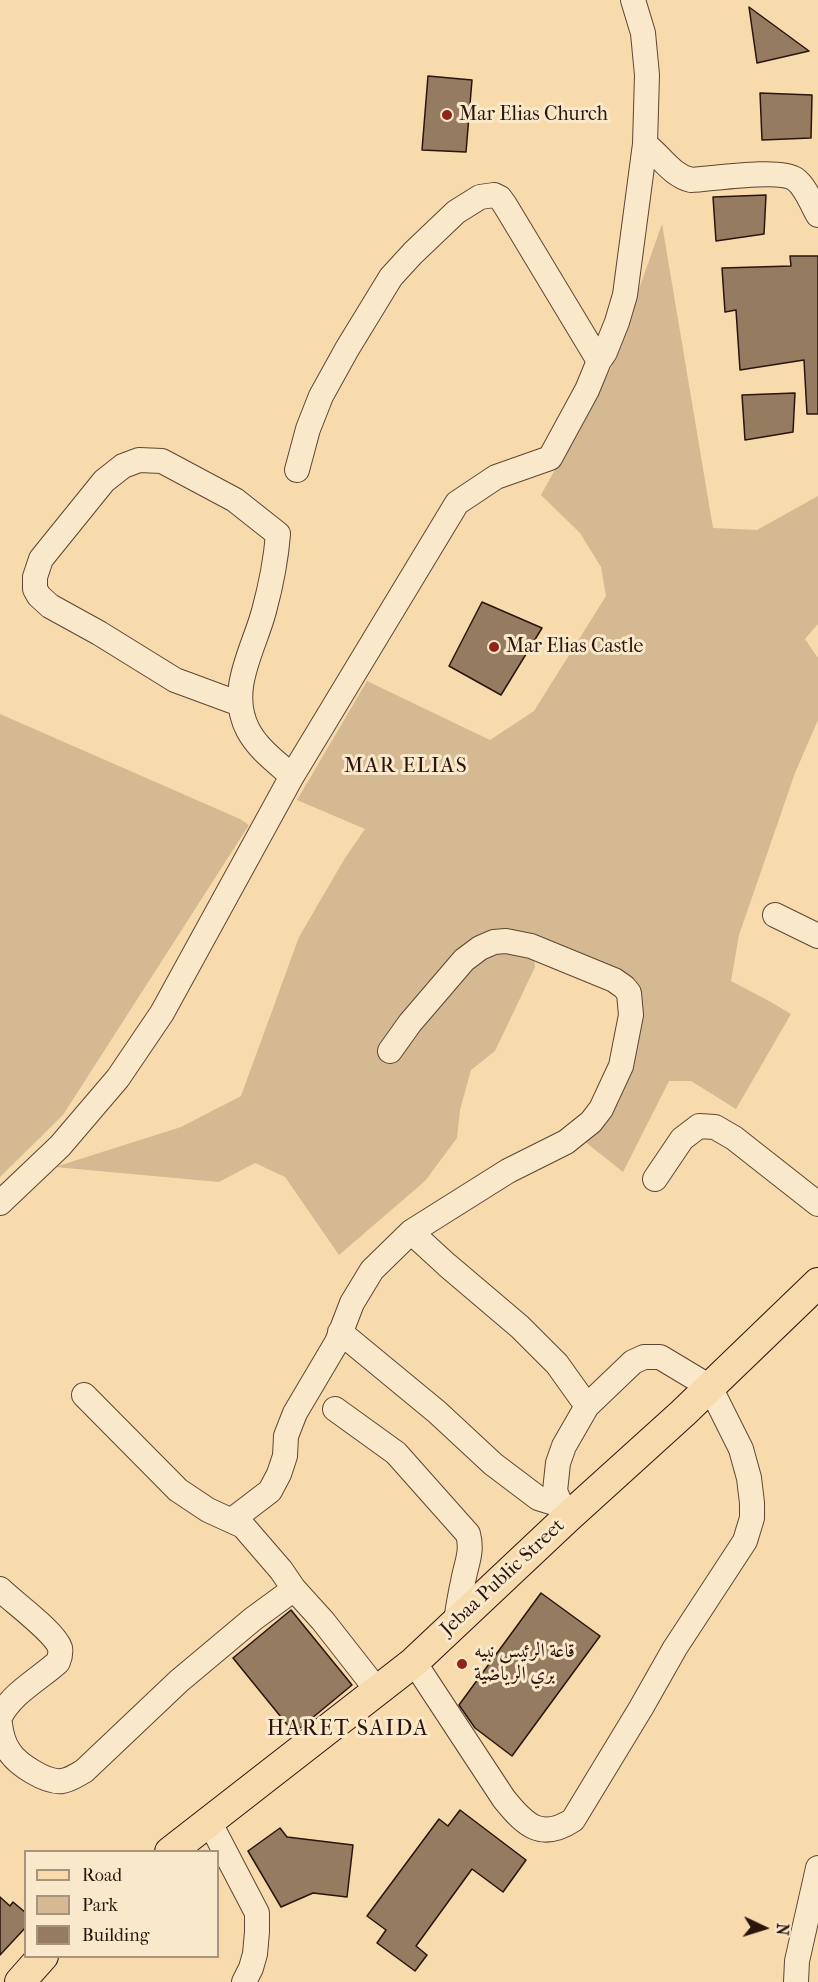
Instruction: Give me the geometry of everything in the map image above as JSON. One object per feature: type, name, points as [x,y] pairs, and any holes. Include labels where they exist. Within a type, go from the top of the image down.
[{"type":"main road","name":"Jebaa Public Street","points":[[171,1850],[414,1662],[563,1510],[710,1387],[818,1283]]},
{"type":"main road","points":[[20,1982],[41,1958]]},
{"type":"street","points":[[0,1203],[60,1146],[118,1078],[156,1022],[292,776],[457,503],[496,477],[550,458],[587,390],[617,322],[625,295],[645,144],[647,75],[643,33],[633,0]]},
{"type":"street","points":[[645,144],[658,154],[672,171],[691,180],[774,173],[793,178],[801,185],[818,215]]},
{"type":"street","points":[[297,470],[308,429],[321,396],[392,277],[413,253],[456,212],[480,197],[494,195],[505,205],[598,361]]},
{"type":"street","points":[[240,704],[175,680],[50,606],[35,589],[35,578],[41,559],[104,481],[123,466],[140,460],[162,461],[235,500],[278,534],[276,560],[264,611],[243,675],[240,704],[247,728],[257,744],[292,776]]},
{"type":"street","points":[[775,915],[818,936]]},
{"type":"street","points":[[232,1520],[270,1491],[285,1456],[286,1436],[295,1413],[337,1342],[352,1303],[372,1270],[411,1232],[508,1171],[566,1142],[591,1122],[601,1109],[621,1066],[631,1015],[629,993],[614,980],[531,946],[506,941],[494,942],[480,948],[464,960],[410,1023],[390,1051]]},
{"type":"street","points":[[655,1179],[682,1138],[699,1126],[715,1127],[734,1138],[818,1204]]},
{"type":"street","points":[[411,1232],[520,1327],[557,1364],[587,1406]]},
{"type":"street","points":[[340,1332],[437,1412],[493,1464],[538,1498],[551,1502],[563,1510]]},
{"type":"street","points":[[414,1662],[517,1816],[541,1830],[552,1830],[573,1820],[675,1648],[745,1541],[752,1518],[749,1478],[741,1449],[710,1387],[669,1361],[653,1356],[633,1362],[587,1406],[564,1446],[558,1463],[555,1491],[563,1510]]},
{"type":"street","points":[[84,1395],[178,1490],[208,1510],[243,1526],[281,1570],[294,1589],[324,1621],[377,1690]]},
{"type":"street","points":[[335,1409],[396,1453],[468,1534],[471,1545],[469,1562],[463,1580],[456,1621]]},
{"type":"street","points":[[0,1589],[49,1632],[58,1643],[60,1654],[58,1662],[16,1695],[4,1708],[0,1717]]},
{"type":"street","points":[[0,1724],[9,1752],[24,1766],[42,1777],[55,1781],[64,1781],[76,1776],[178,1681],[253,1619],[294,1589]]},
{"type":"street","points":[[209,1821],[256,1912],[255,1954],[244,1982]]},
{"type":"street","points":[[796,1982],[797,1961],[818,1868]]},
{"type":"green space","points":[[662,224],[713,528],[757,530],[818,496],[818,624],[805,639],[818,658],[818,720],[795,773],[739,935],[731,981],[791,1014],[736,1109],[691,1081],[669,1081],[623,1172],[584,1141],[627,1061],[623,978],[532,941],[535,967],[495,1051],[471,1070],[460,1110],[457,1138],[425,1181],[339,1255],[285,1177],[255,1163],[219,1182],[55,1167],[181,1127],[241,1096],[299,937],[345,858],[365,829],[297,800],[367,681],[490,740],[534,711],[606,596],[601,567],[580,533],[541,495],[611,368]]},
{"type":"green space","points":[[0,714],[240,819],[249,825],[63,1115],[0,1177]]},
{"type":"building","points":[[749,7],[809,51],[757,63]]},
{"type":"building","name":"Mar Elias Church","points":[[428,76],[472,80],[466,152],[422,150]]},
{"type":"building","points":[[760,93],[812,95],[811,138],[762,140]]},
{"type":"building","points":[[766,195],[764,234],[716,241],[713,197]]},
{"type":"building","points":[[790,256],[818,256],[818,414],[807,414],[804,360],[740,370],[736,310],[725,312],[722,268],[791,266]]},
{"type":"building","points":[[795,393],[793,432],[745,440],[742,395]]},
{"type":"building","name":"Mar Elias Castle","points":[[482,602],[542,628],[501,695],[449,666]]},
{"type":"building","points":[[541,1593],[600,1636],[512,1756],[475,1728],[459,1705]]},
{"type":"building","points":[[291,1610],[352,1685],[294,1733],[233,1658]]},
{"type":"building","points":[[460,1810],[526,1860],[503,1892],[472,1869],[416,1946],[427,1955],[415,1971],[377,1943],[386,1930],[367,1916],[439,1819],[448,1826]]},
{"type":"building","points":[[280,1828],[287,1837],[353,1845],[347,1897],[313,1893],[281,1907],[248,1851]]},
{"type":"building","points":[[0,1897],[10,1906],[13,1902],[24,1911],[24,1929],[0,1955]]},
{"type":"place","name":"Mar Elias Church","points":[[447,115]]},
{"type":"place","name":"Mar Elias Castle","points":[[494,647]]},
{"type":"place","name":"قاعة الرئيس نبيه بري الرياضية","points":[[462,1664]]},
{"type":"district","name":"MAR ELIAS","points":[[406,767]]},
{"type":"district","name":"HARET SAIDA","points":[[348,1730]]}]
